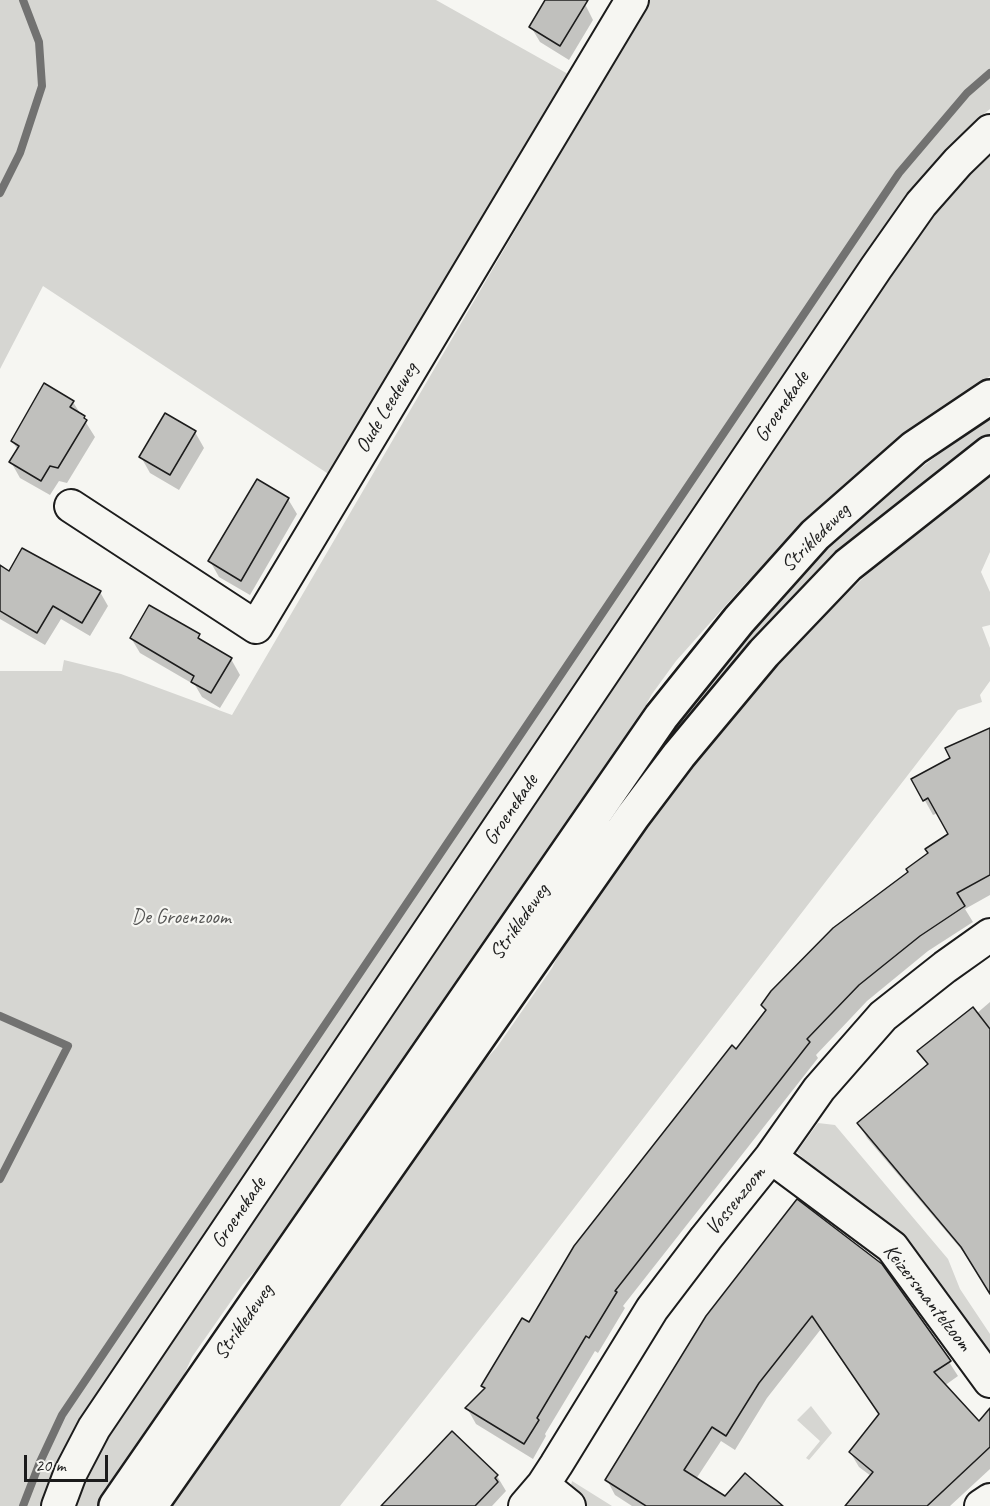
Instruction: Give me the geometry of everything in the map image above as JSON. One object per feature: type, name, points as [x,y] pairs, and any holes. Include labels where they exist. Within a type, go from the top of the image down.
[{"type":"main road","name":"Strikledeweg","points":[[116,1506],[662,717],[739,620],[815,535],[914,448],[990,398]]},
{"type":"main road","name":"Strikledeweg","points":[[150,1506],[633,816],[679,755],[764,652],[848,565],[990,453]]},
{"type":"street","name":"Oude Leedeweg","points":[[71,506],[256,627],[632,0]]},
{"type":"street","name":"Groenekade","points":[[58,1506],[70,1474],[94,1428],[876,268],[921,204],[958,162],[990,131]]},
{"type":"street","name":"Vossenzoom","points":[[534,1496],[652,1310],[771,1157],[819,1089],[883,1016],[990,935]]},
{"type":"street","name":"Keizersmantelzoom","points":[[771,1157],[892,1247],[990,1381]]},
{"type":"street","points":[[534,1496],[569,1506]]},
{"type":"street","points":[[981,1506],[990,1500]]},
{"type":"green space","points":[[0,0],[436,0],[568,74],[330,475],[43,286],[0,369]]},
{"type":"green space","name":"De Groenzoom","points":[[650,0],[990,0],[990,109],[980,117],[924,180],[48,1506],[0,1506],[0,671],[62,671],[64,660],[121,674],[232,715]]},
{"type":"green space","points":[[990,152],[990,376],[903,438],[816,512],[743,586],[676,661],[652,694],[585,815],[310,1210],[243,1284],[192,1357],[162,1424],[106,1506],[69,1506],[106,1431],[641,645],[640,637],[921,230],[951,193]]},
{"type":"green space","points":[[990,419],[990,435],[943,467],[876,520],[803,588],[148,1473],[624,788],[759,615],[867,509],[939,454]]},
{"type":"green space","points":[[990,473],[990,552],[981,572],[990,592],[990,625],[982,627],[990,648],[990,681],[980,695],[982,702],[958,710],[507,1295],[340,1506],[162,1506],[431,1121],[497,1047],[552,968],[588,895],[625,842],[713,743],[755,689],[791,648],[896,546]]},
{"type":"green space","points":[[818,1123],[835,1125],[948,1259],[960,1289],[990,1334],[990,1373],[836,1192],[797,1152]]},
{"type":"green space","points":[[811,1406],[832,1433],[809,1460],[806,1458],[820,1441],[797,1420]]},
{"type":"green space","points":[[572,1481],[612,1506],[587,1506],[569,1494]]},
{"type":"building","points":[[545,0],[588,0],[560,46],[529,27]]},
{"type":"building","points":[[44,383],[74,401],[70,407],[85,416],[87,420],[58,468],[50,466],[41,481],[9,462],[19,446],[11,441]]},
{"type":"building","points":[[165,413],[196,431],[170,475],[139,457]]},
{"type":"building","points":[[257,479],[289,498],[241,581],[208,561]]},
{"type":"building","points":[[22,548],[101,591],[82,623],[53,606],[37,633],[0,611],[0,565],[9,571]]},
{"type":"building","points":[[149,605],[200,634],[198,638],[232,658],[211,693],[191,682],[194,676],[130,638]]},
{"type":"building","points":[[990,728],[990,875],[957,893],[965,906],[920,936],[859,985],[807,1039],[810,1042],[615,1291],[617,1292],[589,1338],[586,1336],[524,1444],[465,1408],[485,1388],[481,1386],[522,1318],[529,1322],[574,1246],[732,1045],[736,1049],[766,1010],[761,1005],[771,991],[833,928],[908,872],[906,869],[928,853],[925,849],[948,834],[928,798],[923,801],[911,779],[950,758],[945,748]]},
{"type":"building","points":[[973,1007],[990,1029],[990,1294],[961,1247],[857,1123],[928,1064],[917,1051]]},
{"type":"building","points":[[797,1199],[882,1264],[951,1361],[934,1372],[979,1421],[990,1408],[990,1447],[927,1506],[845,1506],[873,1472],[849,1452],[879,1414],[812,1316],[759,1383],[726,1436],[712,1427],[684,1470],[725,1496],[745,1473],[783,1506],[646,1506],[605,1480],[706,1316]]},
{"type":"building","points":[[452,1431],[498,1475],[495,1478],[498,1482],[475,1506],[381,1506]]},
{"type":"waterway","points":[[0,193],[20,153],[42,86],[39,42],[23,0]]},
{"type":"waterway","points":[[23,1506],[62,1415],[899,173],[967,93],[990,73]]},
{"type":"waterway","points":[[0,1016],[68,1046],[0,1179]]}]
